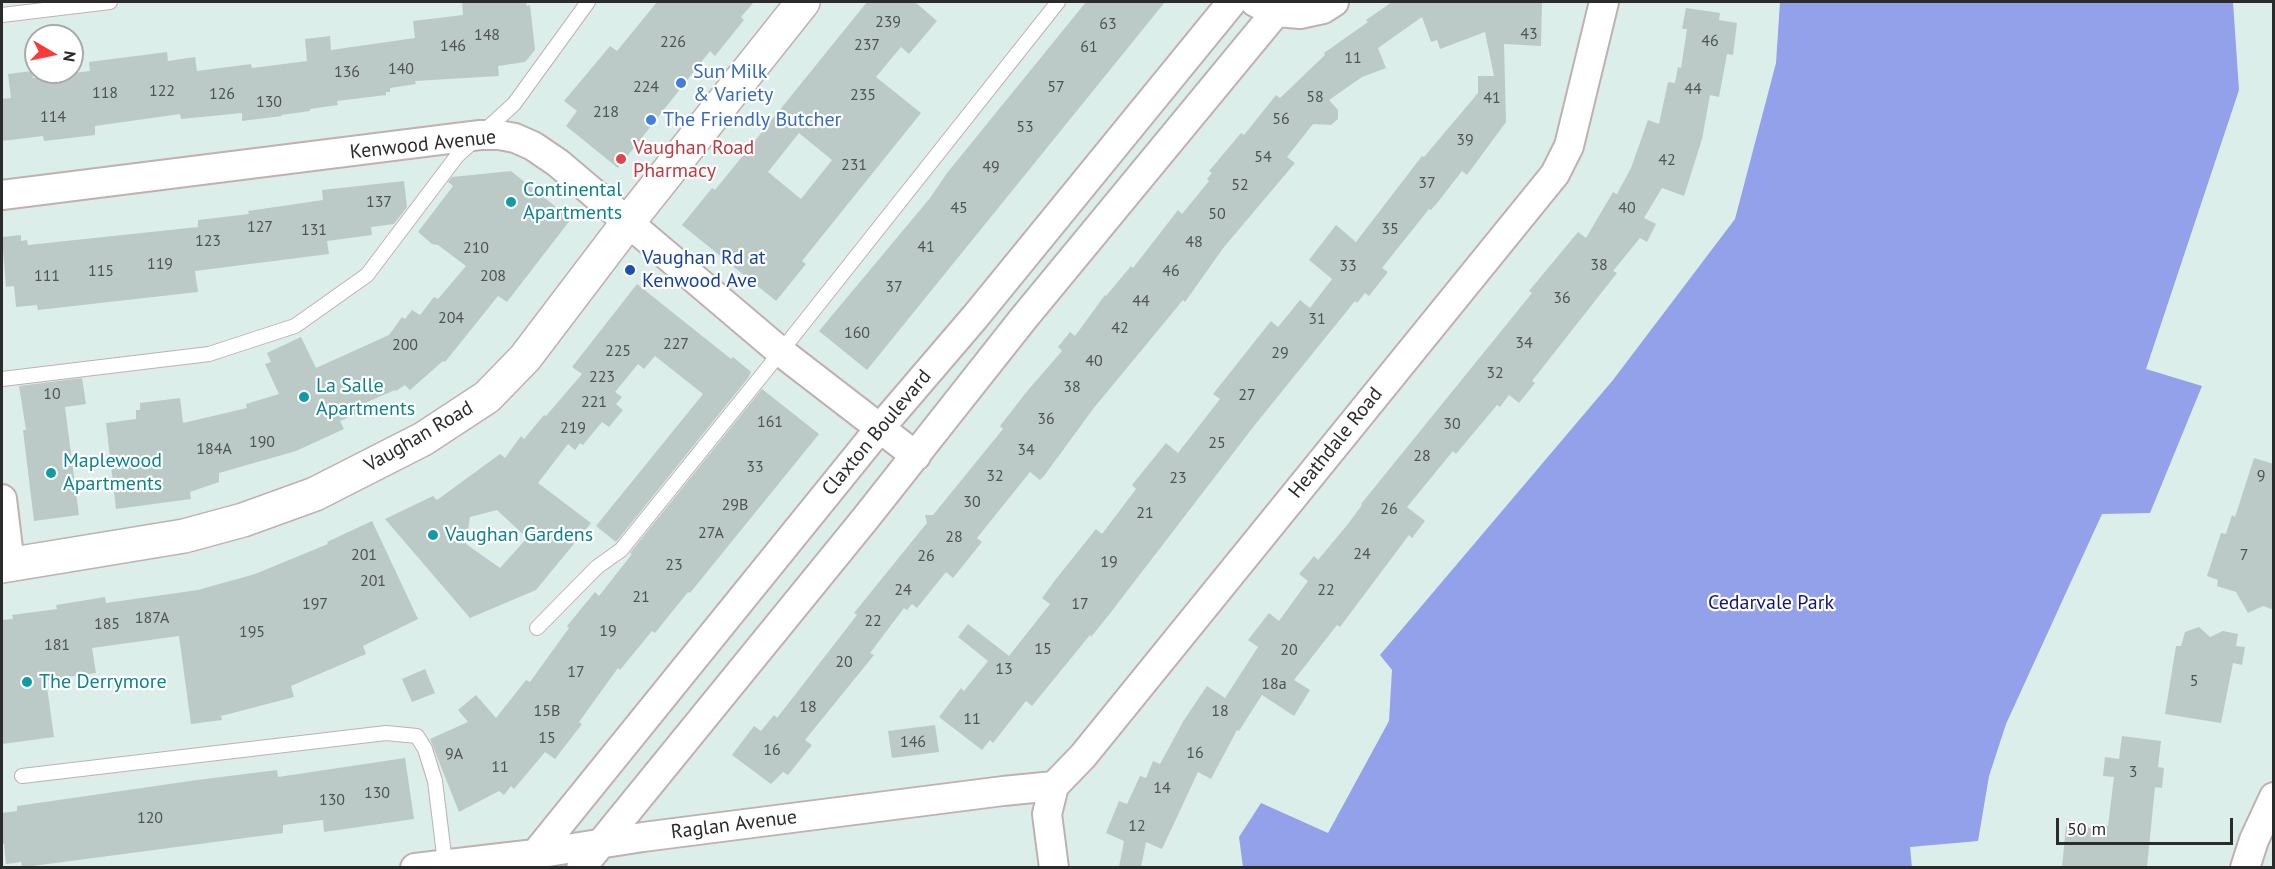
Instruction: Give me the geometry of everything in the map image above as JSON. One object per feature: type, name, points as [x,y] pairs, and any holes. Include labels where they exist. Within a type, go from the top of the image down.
[{"type":"street","name":"Vaughan Road","points":[[6,565],[184,536],[243,520],[315,494],[423,439],[487,397],[525,358],[629,221],[803,2]]},
{"type":"street","name":"Claxton Boulevard","points":[[530,861],[880,428],[975,317],[1232,2]]},
{"type":"street","points":[[581,867],[916,456],[1266,7],[1300,14],[1323,9],[1334,2]]},
{"type":"street","name":"Heathdale Road","points":[[1054,867],[1047,814],[1054,786],[1090,747],[1555,174],[1569,146],[1604,2]]},
{"type":"street","name":"Kenwood Avenue","points":[[2,195],[480,135],[515,138],[533,146],[558,163],[781,352],[916,456]]},
{"type":"street","points":[[2,499],[6,565]]},
{"type":"street","name":"Raglan Avenue","points":[[415,867],[445,863],[530,861],[643,837],[1003,790],[1054,786]]},
{"type":"street","points":[[2245,867],[2254,840],[2274,797]]},
{"type":"lane","points":[[2,15],[110,2]]},
{"type":"lane","points":[[2,379],[209,354],[295,326],[367,275],[457,156],[514,104],[588,2]]},
{"type":"lane","points":[[537,628],[597,567],[621,550],[1058,2]]},
{"type":"lane","points":[[22,776],[386,733],[417,736],[425,749],[435,782],[445,863]]},
{"type":"green space","name":"Cedarvale Park","points":[[1780,2],[2233,2],[2239,90],[2146,369],[2202,386],[2150,513],[2102,514],[2006,724],[1989,776],[1978,841],[1910,847],[1912,868],[1243,867],[1239,837],[1261,803],[1328,833],[1389,721],[1392,670],[1380,655],[1613,380],[1735,219],[1776,63]]},
{"type":"building","points":[[462,2],[526,2],[527,6],[530,5],[535,50],[525,62],[498,66],[499,76],[415,81],[416,84],[390,88],[390,92],[386,92],[386,95],[337,101],[338,105],[282,116],[242,121],[242,113],[181,119],[180,114],[95,126],[95,135],[44,141],[43,136],[2,141],[2,99],[11,98],[8,74],[24,72],[24,84],[84,84],[84,72],[90,71],[89,62],[167,52],[168,61],[195,57],[197,71],[251,64],[252,68],[307,61],[305,39],[330,36],[331,50],[415,38],[413,21],[463,15]]},
{"type":"building","points":[[657,2],[754,2],[741,17],[744,20],[715,56],[710,51],[618,168],[566,126],[577,111],[564,101],[610,46],[617,51]]},
{"type":"building","points":[[867,2],[915,2],[937,21],[909,54],[901,47],[876,77],[921,113],[802,261],[806,264],[776,301],[682,225],[712,188],[715,190]],"holes":[[[799,133],[832,160],[801,199],[768,172]]]},
{"type":"building","points":[[1086,2],[1165,2],[867,370],[819,331],[930,198],[947,173]]},
{"type":"building","points":[[1392,2],[1542,2],[1541,46],[1504,44],[1506,122],[1467,175],[1462,171],[1438,202],[1431,210],[1429,209],[1382,268],[1388,272],[1369,296],[1365,293],[1357,303],[1355,301],[1254,426],[1108,616],[1032,706],[1026,701],[993,743],[990,740],[982,750],[939,717],[961,688],[964,691],[988,661],[958,637],[968,624],[1009,656],[1050,604],[1042,598],[1056,579],[1096,529],[1102,534],[1136,489],[1132,485],[1166,443],[1178,453],[1220,399],[1213,394],[1271,321],[1278,327],[1300,300],[1310,308],[1332,279],[1309,260],[1336,225],[1356,242],[1422,156],[1424,157],[1478,93],[1478,76],[1494,76],[1485,32],[1440,49],[1437,40],[1431,42],[1422,17],[1378,48],[1386,68],[1362,77],[1329,100],[1338,110],[1338,119],[1331,125],[1313,124],[1287,157],[1295,163],[1224,247],[1185,302],[1183,300],[1093,409],[1044,476],[1040,480],[1030,472],[977,538],[982,542],[953,578],[946,572],[917,608],[912,604],[907,610],[904,608],[870,653],[874,655],[805,740],[812,745],[788,775],[783,772],[771,784],[732,755],[754,726],[761,731],[774,715],[777,718],[857,615],[854,613],[927,523],[925,515],[933,515],[1003,429],[1000,426],[1062,351],[1058,347],[1070,332],[1075,336],[1105,295],[1131,266],[1133,268],[1178,210],[1182,214],[1209,181],[1207,179],[1212,173],[1209,171],[1241,133],[1244,135],[1276,95],[1280,98],[1325,55],[1324,53]]},
{"type":"building","points":[[1686,8],[1720,13],[1719,20],[1737,23],[1733,55],[1727,54],[1719,97],[1710,95],[1702,139],[1684,196],[1662,188],[1644,218],[1656,224],[1647,242],[1640,238],[1613,271],[1617,273],[1532,381],[1535,383],[1519,403],[1509,395],[1500,407],[1497,405],[1456,454],[1453,451],[1407,507],[1425,521],[1412,538],[1409,535],[1340,627],[1337,625],[1294,680],[1310,690],[1294,716],[1262,695],[1239,731],[1237,730],[1211,779],[1198,772],[1162,849],[1146,842],[1141,867],[1119,867],[1124,841],[1106,833],[1119,801],[1127,804],[1140,776],[1146,778],[1153,761],[1160,764],[1184,720],[1207,686],[1225,698],[1258,647],[1248,640],[1269,613],[1279,621],[1308,581],[1299,574],[1314,556],[1318,560],[1532,293],[1529,291],[1578,232],[1586,238],[1613,192],[1617,194],[1631,168],[1648,120],[1659,124],[1668,82],[1675,83],[1678,67],[1681,68],[1687,29],[1682,29]]},
{"type":"building","points":[[511,171],[571,219],[507,302],[498,296],[445,362],[443,361],[410,390],[405,385],[365,403],[368,409],[340,421],[344,429],[296,451],[219,473],[219,482],[190,492],[191,499],[116,509],[106,423],[136,419],[136,410],[140,410],[140,403],[180,398],[183,423],[247,408],[246,404],[279,394],[265,364],[271,362],[267,353],[301,337],[316,368],[389,335],[402,317],[405,319],[412,310],[420,315],[434,297],[438,299],[466,266],[418,232],[453,186],[448,182],[452,177]]},
{"type":"building","points":[[404,181],[407,207],[394,224],[371,227],[372,235],[327,241],[329,254],[195,271],[198,292],[38,310],[37,305],[16,307],[14,286],[6,287],[2,237],[21,235],[21,241],[27,240],[28,245],[198,227],[198,220],[249,214],[248,211],[323,200],[322,190]]},
{"type":"building","points":[[637,284],[731,359],[733,357],[751,372],[616,542],[596,526],[703,394],[655,356],[644,369],[638,364],[615,392],[622,397],[616,404],[623,410],[609,427],[602,422],[583,445],[580,443],[575,450],[568,444],[538,483],[591,523],[536,590],[470,618],[385,519],[433,496],[437,500],[500,454],[505,458],[521,436],[524,439],[582,374],[572,367]],"holes":[[[497,510],[527,538],[500,568],[466,544],[470,517]]]},
{"type":"building","name":"Maplewood Apartments","points":[[82,378],[86,404],[65,407],[79,515],[34,521],[23,430],[26,430],[19,386]]},
{"type":"building","points":[[762,389],[819,434],[690,593],[688,592],[655,633],[652,631],[620,670],[618,668],[579,722],[582,724],[555,759],[545,752],[514,789],[511,786],[504,795],[499,791],[459,812],[430,739],[468,722],[458,710],[476,695],[496,718],[526,680],[530,682],[569,628],[567,626],[595,592],[599,596],[632,554],[630,553]]},
{"type":"building","points":[[2254,458],[2274,464],[2274,610],[2263,606],[2248,613],[2236,592],[2217,586],[2218,580],[2207,576],[2221,533],[2226,534],[2232,515],[2235,517]]},
{"type":"building","points":[[372,521],[418,619],[363,646],[366,654],[291,686],[294,697],[221,716],[222,720],[191,724],[179,636],[92,648],[96,673],[46,680],[54,737],[2,744],[2,620],[13,619],[12,615],[57,609],[56,605],[105,597],[106,603],[198,590],[255,574],[328,544],[327,542]]},
{"type":"building","points":[[2199,627],[2210,637],[2223,631],[2238,634],[2236,646],[2245,647],[2242,665],[2233,663],[2221,723],[2165,714],[2176,646],[2181,646],[2185,632]]},
{"type":"building","points":[[425,669],[435,693],[412,702],[402,679]]},
{"type":"building","points":[[935,725],[939,752],[892,758],[888,731]]},
{"type":"building","points":[[2122,736],[2161,741],[2158,767],[2164,768],[2162,788],[2155,787],[2147,867],[2062,867],[2066,826],[2093,828],[2093,824],[2108,826],[2114,777],[2103,776],[2105,757],[2119,759]]},
{"type":"building","points":[[405,758],[414,819],[324,832],[323,820],[283,825],[283,833],[25,867],[22,867],[21,862],[6,864],[4,844],[2,844],[2,813],[17,811],[17,806],[277,770],[278,777]]},
{"type":"place","name":"Sun Milk & Variety","points":[[681,83]]},
{"type":"place","name":"The Friendly Butcher","points":[[651,120]]},
{"type":"place","name":"Vaughan Road Pharmacy","points":[[621,159]]},
{"type":"place","name":"Continental Apartments","points":[[511,202]]},
{"type":"place","name":"Vaughan Rd at Kenwood Ave","points":[[630,270]]},
{"type":"place","name":"La Salle Apartments","points":[[304,397]]},
{"type":"place","name":"Maplewood Apartments","points":[[51,473]]},
{"type":"place","name":"Vaughan Gardens","points":[[433,535]]},
{"type":"place","name":"The Derrymore","points":[[27,682]]}]
